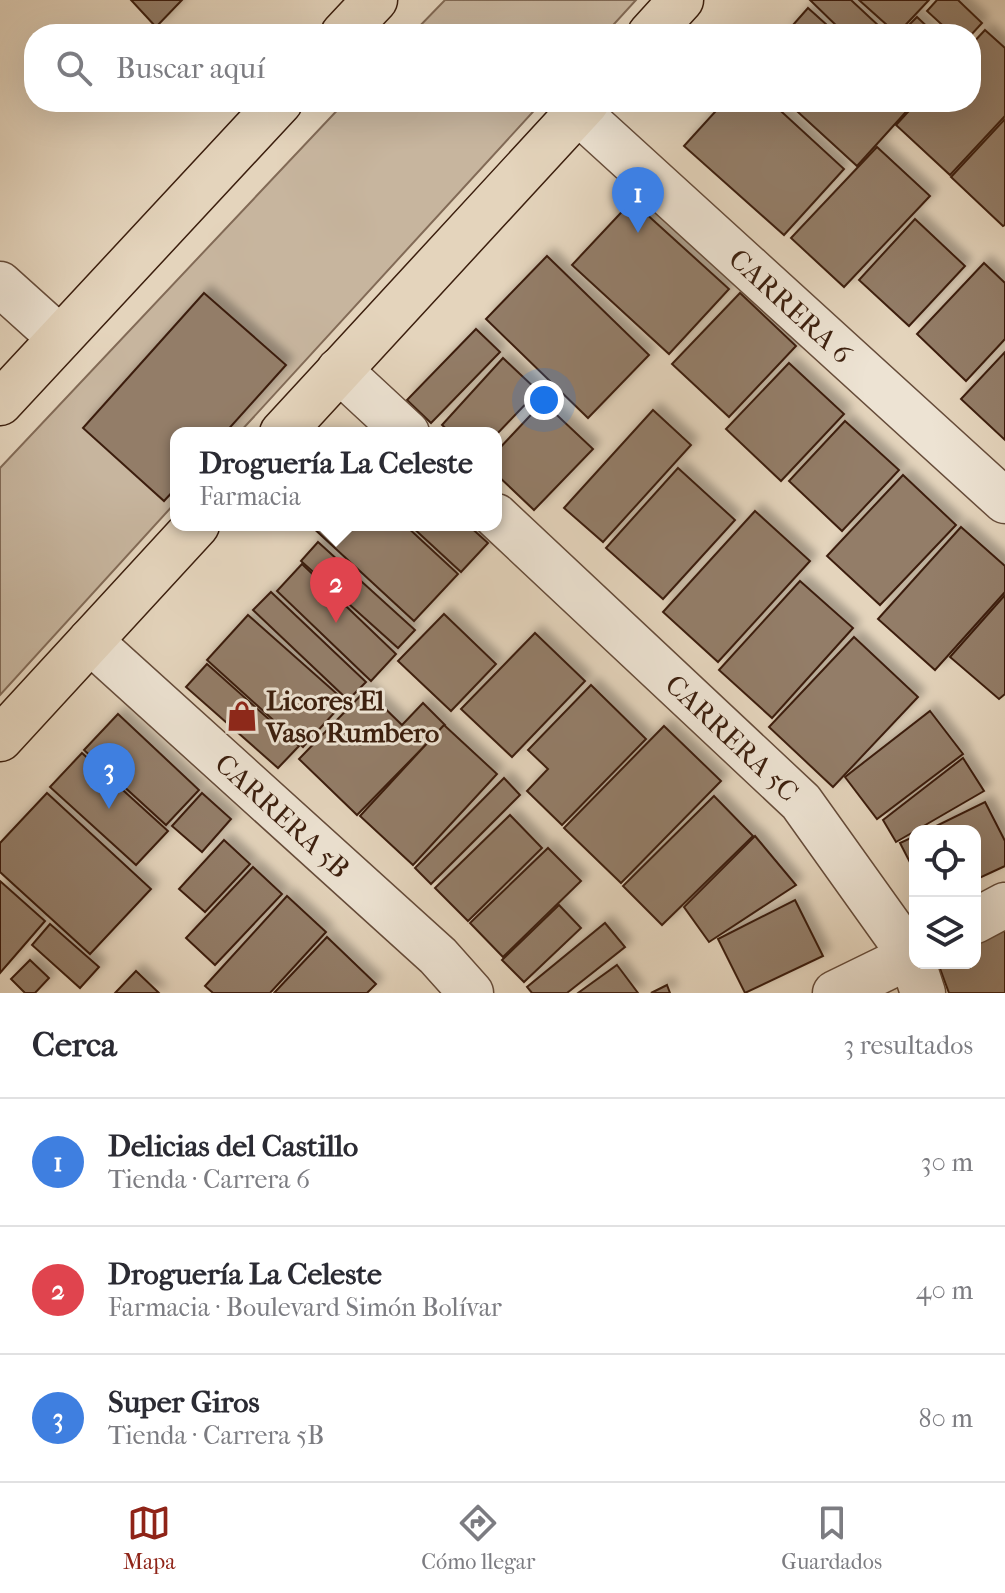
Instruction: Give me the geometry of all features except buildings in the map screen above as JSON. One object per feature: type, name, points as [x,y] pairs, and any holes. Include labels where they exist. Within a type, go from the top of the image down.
[{"type":"highway","points":[[352,24],[375,0]]},
{"type":"highway","points":[[659,24],[681,0]]},
{"type":"highway","points":[[0,403],[271,112]]},
{"type":"highway","points":[[287,427],[577,112]]},
{"type":"highway","points":[[0,739],[191,531]]},
{"type":"street","name":"CARRERA 6","points":[[587,112],[1005,501]]},
{"type":"street","points":[[0,284],[60,338]]},
{"type":"street","points":[[339,370],[401,427]]},
{"type":"street","name":"CARRERA 5C","points":[[502,522],[801,802],[909,958]]},
{"type":"street","name":"CARRERA 5B","points":[[90,641],[438,956],[471,993]]},
{"type":"street","points":[[981,918],[1005,905]]},
{"type":"street","points":[[835,993],[913,969]]},
{"type":"shaded area","points":[[445,0],[636,0],[614,24],[422,24]]},
{"type":"shaded area","points":[[336,112],[533,112],[244,427],[170,427],[170,509],[0,695],[0,468]]},
{"type":"place","name":"Delicias del Castillo","points":[[638,233]]},
{"type":"place","name":"Droguería La Celeste","points":[[336,623]]},
{"type":"place","name":"Licores El Vaso Rumbero","points":[[242,716]]},
{"type":"place","name":"Super Giros","points":[[109,809]]}]
